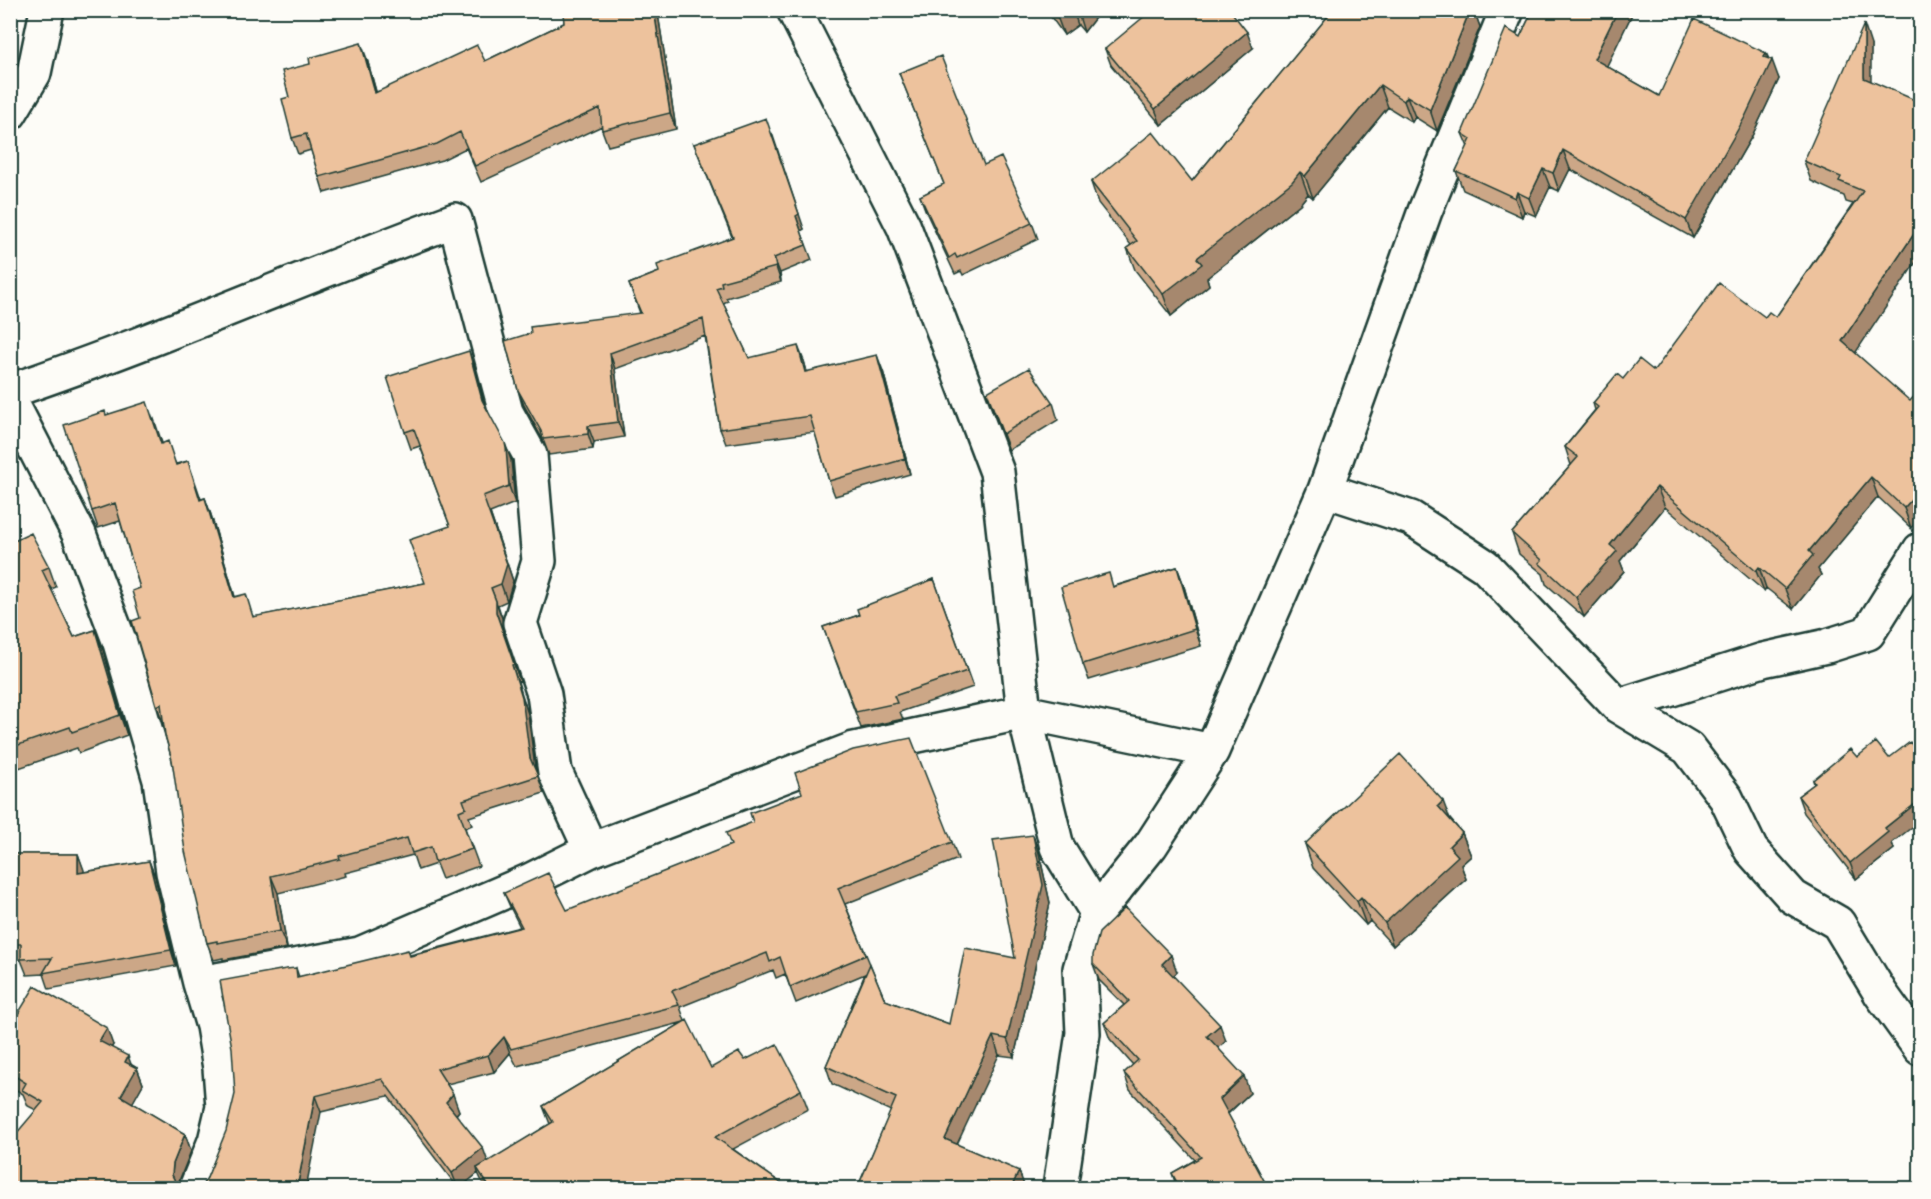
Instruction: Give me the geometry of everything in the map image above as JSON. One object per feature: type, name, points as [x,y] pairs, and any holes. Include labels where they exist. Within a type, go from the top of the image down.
[{"type":"street","points":[[10,113],[34,73],[47,10]]},
{"type":"street","points":[[794,10],[904,227],[997,472],[1024,712],[1057,847],[1097,912]]},
{"type":"street","points":[[1060,1188],[1083,1033],[1080,969],[1097,912],[1151,845],[1212,751],[1325,490],[1425,211],[1507,10]]},
{"type":"street","points":[[10,391],[87,365],[363,254],[455,220],[506,412],[530,455],[539,561],[520,622],[544,694],[555,772],[591,850]]},
{"type":"street","points":[[10,400],[79,534],[120,643],[160,780],[173,872],[213,1026],[220,1068],[223,1107],[215,1141],[196,1188]]},
{"type":"street","points":[[1325,490],[1412,518],[1485,566],[1618,706],[1688,748],[1726,798],[1751,850],[1793,897],[1838,923],[1881,994],[1920,1048]]},
{"type":"street","points":[[1618,706],[1762,660],[1827,646],[1868,633],[1920,550]]},
{"type":"street","points":[[200,983],[360,954],[529,880],[591,850],[854,748],[1024,712],[1212,751]]},
{"type":"building","points":[[563,10],[654,10],[670,113],[602,130],[600,108],[475,166],[460,132],[437,144],[319,177],[306,134],[292,138],[282,99],[289,97],[282,71],[310,64],[309,58],[361,43],[375,93],[477,45],[485,61],[564,23]]},
{"type":"building","points":[[1152,10],[1230,10],[1247,32],[1155,109],[1105,49]]},
{"type":"building","points":[[1333,10],[1470,10],[1430,110],[1407,96],[1404,101],[1380,85],[1305,176],[1300,172],[1292,182],[1197,258],[1202,264],[1163,294],[1127,248],[1137,241],[1091,182],[1153,132],[1192,181]]},
{"type":"building","points":[[1533,10],[1618,10],[1594,59],[1659,96],[1694,19],[1766,53],[1764,57],[1772,60],[1745,117],[1686,220],[1563,150],[1553,173],[1543,169],[1529,198],[1517,192],[1515,198],[1456,171],[1471,139],[1462,133],[1506,28],[1520,37]]},
{"type":"building","points":[[1864,24],[1864,78],[1917,101],[1920,95],[1920,225],[1842,341],[1910,401],[1918,392],[1920,395],[1920,490],[1904,508],[1871,477],[1809,551],[1813,555],[1785,589],[1759,567],[1756,571],[1657,487],[1610,545],[1617,551],[1576,597],[1539,563],[1542,560],[1512,533],[1578,457],[1565,447],[1598,407],[1593,403],[1617,374],[1623,379],[1639,359],[1654,371],[1719,283],[1765,317],[1769,312],[1776,317],[1863,191],[1839,181],[1841,177],[1804,161]]},
{"type":"building","points":[[941,56],[984,165],[1001,157],[1032,223],[957,258],[955,254],[949,258],[920,196],[944,184],[899,73]]},
{"type":"building","points":[[766,118],[799,214],[796,216],[806,245],[774,258],[776,267],[721,282],[722,286],[716,288],[749,358],[798,346],[805,372],[877,355],[905,459],[829,481],[810,416],[720,429],[703,319],[610,353],[618,422],[588,426],[588,434],[543,439],[541,431],[518,390],[505,341],[531,333],[530,327],[641,313],[629,284],[659,272],[657,265],[733,237],[694,144]]},
{"type":"building","points":[[469,351],[482,400],[506,448],[509,486],[483,496],[507,564],[501,584],[491,588],[496,601],[496,612],[514,664],[512,665],[522,697],[530,758],[538,776],[463,800],[466,808],[459,811],[472,849],[435,862],[431,847],[412,853],[407,838],[339,856],[340,859],[271,876],[280,931],[207,943],[185,851],[172,760],[165,735],[161,704],[157,706],[132,621],[140,618],[132,591],[140,588],[115,503],[92,511],[64,425],[105,411],[106,415],[147,402],[161,444],[168,441],[176,465],[188,461],[200,500],[205,498],[234,597],[246,594],[253,617],[425,583],[409,540],[450,526],[414,429],[405,432],[387,377]]},
{"type":"building","points":[[1029,368],[1053,403],[1003,434],[987,392]]},
{"type":"building","points":[[31,533],[49,567],[42,570],[74,637],[95,630],[120,715],[72,732],[70,727],[10,748],[10,543]]},
{"type":"building","points":[[1177,567],[1195,629],[1083,664],[1061,587],[1109,573],[1113,587]]},
{"type":"building","points":[[934,579],[967,671],[894,696],[897,703],[856,712],[823,627],[859,615],[857,609]]},
{"type":"building","points":[[911,738],[952,842],[838,888],[866,955],[790,987],[780,957],[770,962],[767,953],[672,991],[679,1005],[511,1049],[504,1037],[488,1055],[437,1069],[453,1094],[446,1102],[483,1148],[452,1173],[382,1079],[315,1096],[297,1188],[196,1188],[201,1187],[207,1178],[226,1131],[235,1094],[232,1048],[220,981],[296,968],[297,977],[408,950],[410,956],[522,927],[504,893],[548,873],[567,910],[731,845],[726,833],[753,822],[750,813],[802,793],[795,773],[853,750]]},
{"type":"building","points":[[1876,742],[1889,758],[1910,742],[1920,755],[1920,800],[1885,828],[1888,832],[1850,863],[1798,796],[1815,783],[1813,780],[1850,749],[1857,757]]},
{"type":"building","points":[[1400,754],[1443,801],[1438,806],[1462,833],[1449,846],[1458,856],[1385,923],[1361,897],[1357,901],[1305,844]]},
{"type":"building","points":[[1033,835],[1043,885],[1007,1039],[993,1036],[945,1139],[1019,1171],[1011,1188],[856,1188],[896,1098],[826,1066],[870,964],[885,1000],[949,1024],[965,948],[1015,958],[993,840]]},
{"type":"building","points":[[10,854],[78,854],[78,873],[149,861],[171,950],[43,973],[52,958],[21,959],[21,944],[10,944]]},
{"type":"building","points":[[1125,908],[1171,955],[1162,964],[1220,1025],[1207,1036],[1244,1076],[1220,1099],[1268,1188],[1180,1188],[1172,1173],[1201,1157],[1124,1073],[1138,1060],[1104,1023],[1129,1001],[1093,964],[1099,933]]},
{"type":"building","points":[[35,986],[107,1028],[99,1041],[128,1056],[125,1062],[137,1068],[121,1096],[185,1134],[173,1164],[172,1175],[182,1188],[10,1188],[10,1141],[43,1102],[22,1090],[26,1083],[10,1073],[10,1027]]},
{"type":"building","points":[[687,1020],[711,1068],[739,1052],[745,1060],[777,1044],[801,1090],[715,1137],[788,1188],[490,1188],[477,1168],[553,1122],[543,1106]]}]
